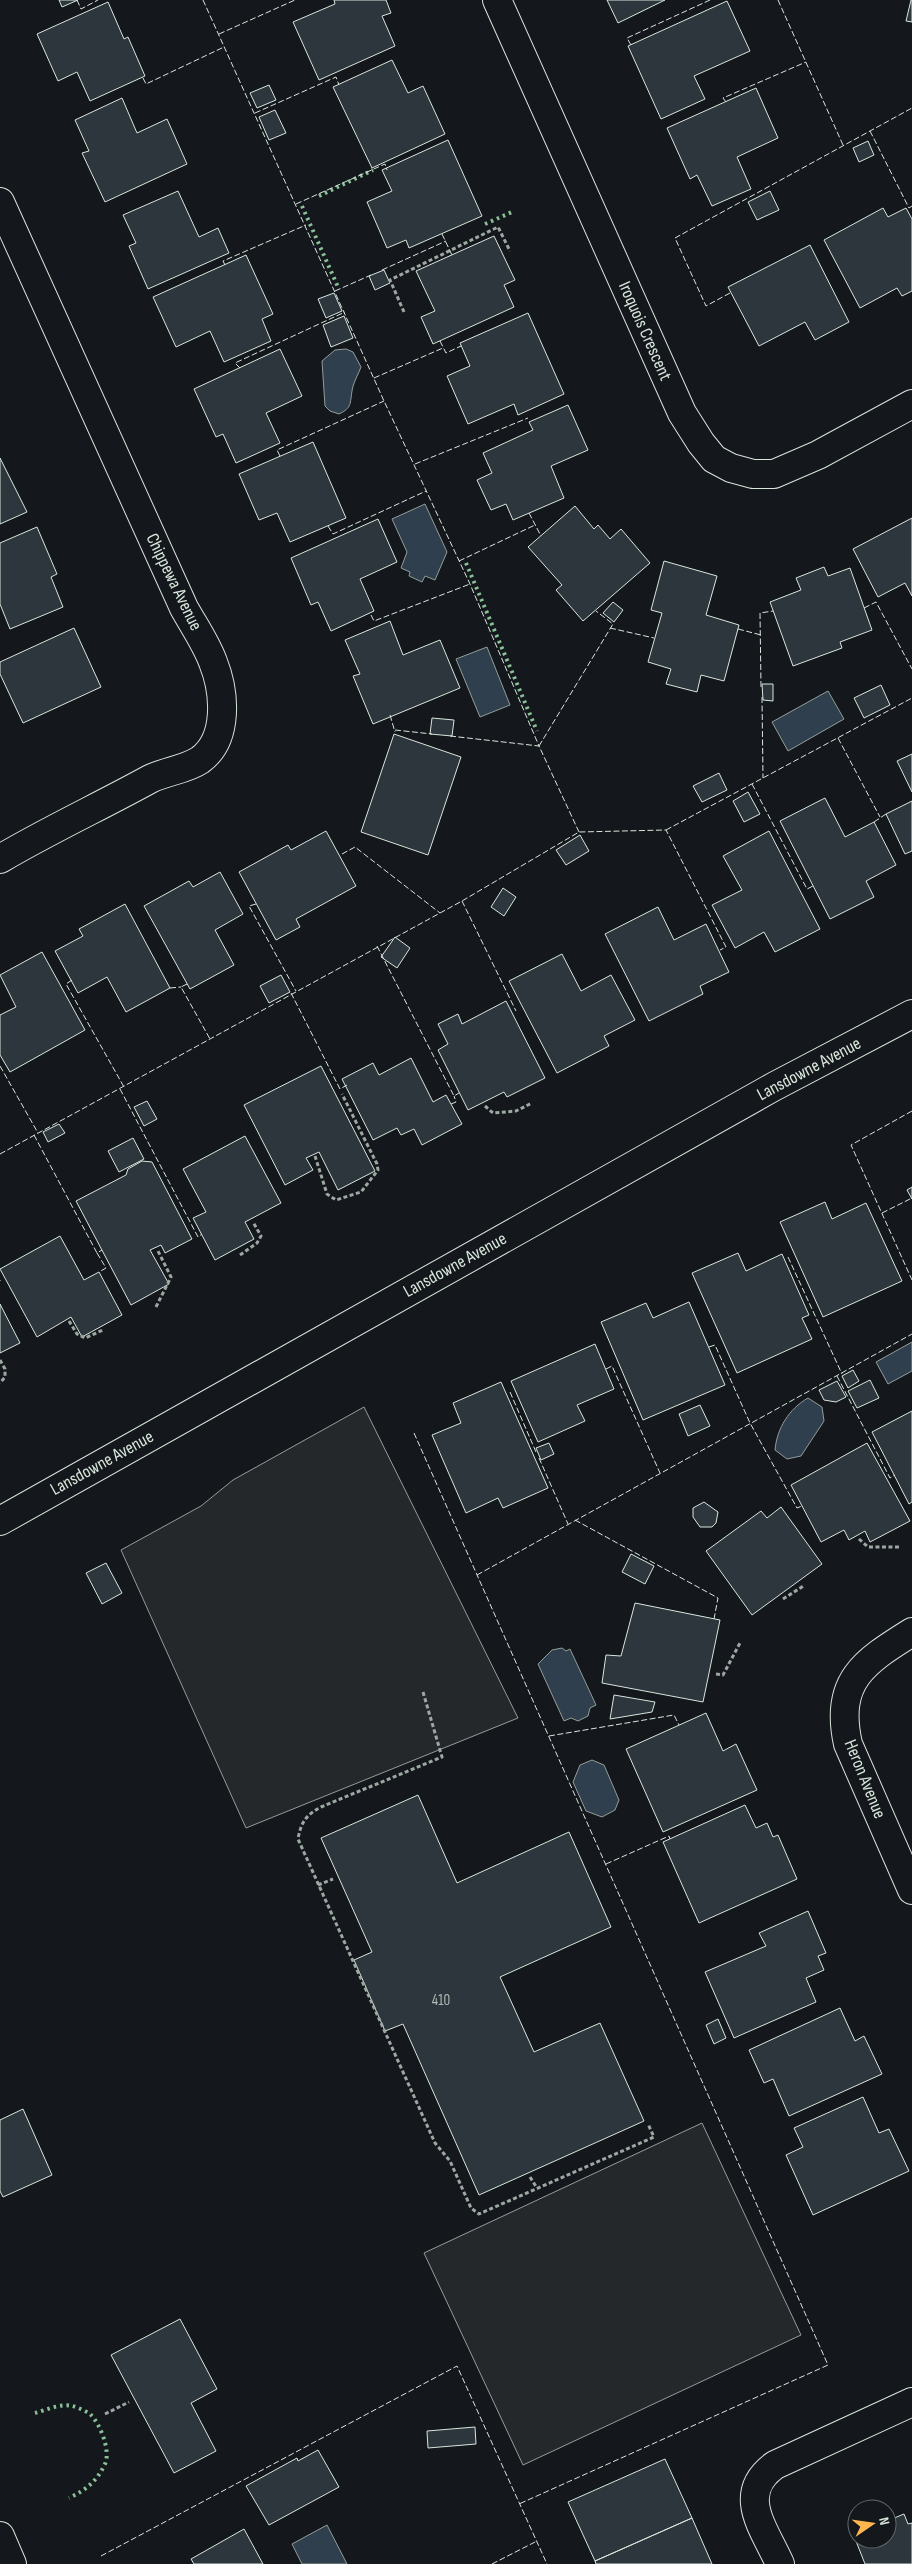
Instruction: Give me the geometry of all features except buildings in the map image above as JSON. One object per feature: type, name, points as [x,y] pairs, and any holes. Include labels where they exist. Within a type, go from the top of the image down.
[{"type":"street","name":"Iroquois Crescent","points":[[497,0],[682,413],[701,443],[714,459],[731,468],[753,474],[774,474],[818,455],[912,404]]},
{"type":"street","name":"Chippewa Avenue","points":[[0,202],[172,582],[214,662],[221,696],[222,714],[219,732],[210,750],[199,760],[158,775],[0,859]]},
{"type":"street","name":"Lansdowne Avenue","points":[[0,1521],[790,1078],[912,1014]]},
{"type":"street","name":"Heron Avenue","points":[[912,1632],[883,1650],[854,1676],[845,1704],[844,1724],[848,1744],[912,1890]]},
{"type":"street","points":[[780,2564],[756,2509],[753,2496],[757,2482],[765,2472],[775,2465],[912,2402]]},
{"type":"street","points":[[0,2536],[12,2564]]},
{"type":"path","points":[[404,312],[390,280],[498,227],[510,251]]},
{"type":"path","points":[[314,1156],[327,1194],[336,1200],[361,1192],[378,1170],[377,1164],[342,1094]]},
{"type":"path","points":[[485,1106],[493,1113],[507,1113],[532,1103]]},
{"type":"path","points":[[240,1255],[257,1242],[261,1236],[253,1222]]},
{"type":"path","points":[[156,1307],[171,1277],[158,1251]]},
{"type":"path","points":[[69,1321],[77,1334],[85,1338],[103,1330]]},
{"type":"path","points":[[0,1360],[5,1369],[5,1377],[0,1384]]},
{"type":"path","points":[[859,1539],[868,1547],[899,1548]]},
{"type":"path","points":[[783,1599],[805,1585]]},
{"type":"path","points":[[716,1674],[723,1675],[740,1643]]},
{"type":"path","points":[[423,1692],[442,1757],[329,1803],[306,1815],[300,1826],[298,1839],[435,2143],[450,2161],[471,2208],[479,2214],[654,2137],[648,2124]]},
{"type":"path","points":[[318,1885],[334,1878]]},
{"type":"path","points":[[530,2177],[537,2188]]},
{"type":"path","points":[[105,2414],[129,2402]]},
{"type":"shaded area","points":[[364,1407],[518,1718],[246,1828],[121,1550],[201,1506],[233,1480]]},
{"type":"shaded area","points":[[702,2123],[801,2335],[523,2465],[424,2253]]},
{"type":"water","points":[[346,349],[353,352],[361,367],[353,385],[350,405],[339,414],[330,411],[325,406],[322,361],[335,350]]},
{"type":"water","points":[[425,504],[447,552],[435,580],[425,576],[422,582],[409,576],[410,572],[401,568],[407,552],[392,519]]},
{"type":"water","points":[[487,647],[510,705],[480,717],[456,659]]},
{"type":"water","points":[[828,691],[844,719],[788,751],[772,722]]},
{"type":"water","points":[[912,1342],[912,1371],[888,1384],[876,1362]]},
{"type":"water","points":[[808,1398],[822,1407],[824,1421],[801,1456],[787,1459],[775,1450],[778,1434],[790,1413]]},
{"type":"water","points":[[562,1648],[566,1651],[570,1649],[596,1705],[590,1708],[588,1716],[578,1721],[571,1718],[564,1721],[538,1664],[552,1650]]},
{"type":"water","points":[[592,1760],[604,1765],[619,1800],[615,1810],[602,1817],[586,1811],[573,1782],[580,1765]]},
{"type":"water","points":[[327,2525],[347,2564],[302,2564],[292,2544]]},
{"type":"hedge","points":[[319,196],[373,170]]},
{"type":"hedge","points":[[302,206],[338,287]]},
{"type":"hedge","points":[[485,224],[512,212]]},
{"type":"hedge","points":[[466,563],[537,731]]},
{"type":"hedge","points":[[35,2413],[68,2405],[90,2414],[101,2430],[107,2452],[105,2464],[90,2484],[81,2492],[69,2498]]},
{"type":"fence","points":[[77,0],[81,9],[98,0]]},
{"type":"fence","points":[[203,0],[384,401],[470,584],[539,746]]},
{"type":"fence","points":[[219,34],[295,0]]},
{"type":"fence","points":[[631,45],[627,38],[710,0]]},
{"type":"fence","points":[[778,0],[843,145]]},
{"type":"fence","points":[[143,78],[146,84],[224,47]]},
{"type":"fence","points":[[726,102],[723,98],[806,62]]},
{"type":"fence","points":[[255,113],[336,77],[339,85]]},
{"type":"fence","points":[[730,293],[706,306],[675,238],[912,108]]},
{"type":"fence","points":[[870,131],[909,208],[912,206]]},
{"type":"fence","points":[[296,204],[385,164],[387,170]]},
{"type":"fence","points":[[225,265],[223,261],[306,225]]},
{"type":"fence","points":[[442,234],[452,255]]},
{"type":"fence","points":[[382,270],[446,241]]},
{"type":"fence","points":[[335,291],[371,275]]},
{"type":"fence","points":[[240,368],[235,363],[345,312]]},
{"type":"fence","points":[[440,341],[446,353],[461,346]]},
{"type":"fence","points":[[374,378],[443,348]]},
{"type":"fence","points":[[280,456],[277,450],[384,401]]},
{"type":"fence","points":[[415,464],[528,418]]},
{"type":"fence","points":[[328,526],[333,534],[426,491]]},
{"type":"fence","points":[[529,513],[541,536]]},
{"type":"fence","points":[[459,561],[535,525]]},
{"type":"fence","points":[[371,615],[374,621],[470,584]]},
{"type":"fence","points":[[864,608],[876,602],[912,669]]},
{"type":"fence","points":[[539,746],[613,624],[596,611]]},
{"type":"fence","points":[[761,687],[760,613],[773,611]]},
{"type":"fence","points":[[610,628],[654,638]]},
{"type":"fence","points":[[738,629],[761,635]]},
{"type":"fence","points":[[762,697],[763,778]]},
{"type":"fence","points":[[666,830],[912,698]]},
{"type":"fence","points":[[390,715],[395,732]]},
{"type":"fence","points":[[395,730],[432,734]]},
{"type":"fence","points":[[450,736],[539,746],[579,832]]},
{"type":"fence","points":[[838,738],[880,817]]},
{"type":"fence","points":[[752,784],[807,889],[813,886]]},
{"type":"fence","points":[[874,822],[886,814]]},
{"type":"fence","points":[[0,1154],[462,901],[579,832],[666,830],[726,947],[720,950]]},
{"type":"fence","points":[[342,854],[355,847],[440,913]]},
{"type":"fence","points":[[462,901],[516,1011]]},
{"type":"fence","points":[[256,904],[249,906],[296,991]]},
{"type":"fence","points":[[377,946],[454,1096],[459,1093]]},
{"type":"fence","points":[[72,980],[66,984],[124,1087]]},
{"type":"fence","points":[[187,984],[181,987],[210,1039]]},
{"type":"fence","points":[[170,988],[181,987]]},
{"type":"fence","points":[[291,993],[340,1089],[347,1085]]},
{"type":"fence","points":[[0,1066],[38,1133]]},
{"type":"fence","points":[[120,1089],[198,1237],[202,1234]]},
{"type":"fence","points":[[451,1104],[456,1102],[454,1096]]},
{"type":"fence","points":[[912,1111],[851,1145],[912,1280]]},
{"type":"fence","points":[[34,1135],[97,1253],[102,1250]]},
{"type":"fence","points":[[882,1213],[912,1198]]},
{"type":"fence","points":[[97,1253],[106,1268],[99,1272]]},
{"type":"fence","points":[[788,1257],[842,1374]]},
{"type":"fence","points":[[477,1575],[912,1334]]},
{"type":"fence","points":[[709,1347],[715,1345],[750,1423],[797,1508],[802,1506]]},
{"type":"fence","points":[[606,1369],[612,1366],[660,1473]]},
{"type":"fence","points":[[837,1376],[890,1478],[895,1475]]},
{"type":"fence","points":[[510,1392],[536,1452]]},
{"type":"fence","points":[[414,1433],[828,2365],[519,2504]]},
{"type":"fence","points":[[539,1458],[568,1524]]},
{"type":"fence","points":[[575,1520],[718,1598],[714,1619]]},
{"type":"fence","points":[[549,1736],[674,1715],[679,1725]]},
{"type":"fence","points":[[606,1864],[669,1836],[670,1839]]},
{"type":"fence","points":[[101,2556],[457,2366],[547,2564]]},
{"type":"fence","points":[[492,2564],[537,2541]]}]
